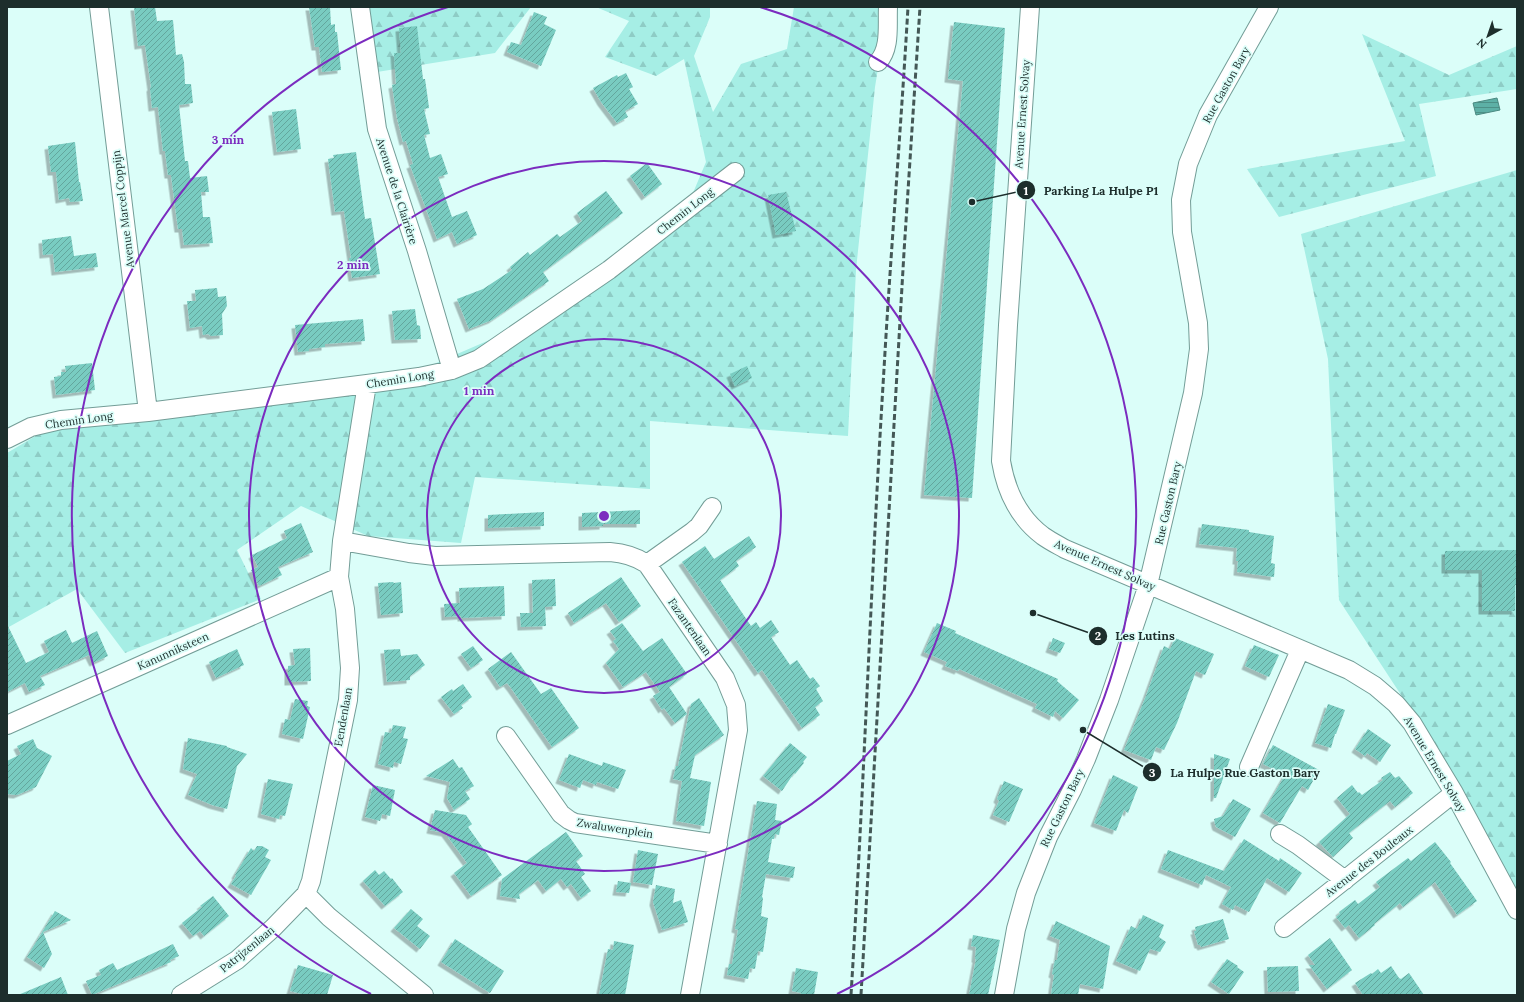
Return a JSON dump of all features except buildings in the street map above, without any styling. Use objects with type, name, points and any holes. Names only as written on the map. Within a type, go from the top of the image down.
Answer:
[{"type":"street","name":"Avenue Marcel Coppijn","points":[[99,7],[148,412]]},
{"type":"street","name":"Avenue de la Clairière","points":[[360,7],[377,129],[417,251],[452,370]]},
{"type":"street","points":[[878,62],[883,56],[886,48],[888,7]]},
{"type":"street","name":"Avenue Ernest Solvay","points":[[1030,7],[1005,370],[1001,461],[1004,475],[1013,500],[1027,521],[1043,537],[1065,549],[1349,670],[1375,686],[1396,704],[1412,723],[1454,793],[1517,910]]},
{"type":"street","name":"Rue Gaston Bary","points":[[1004,995],[1016,929],[1028,887],[1045,843],[1086,759],[1109,700],[1148,585],[1193,393],[1199,349],[1198,323],[1182,232],[1180,200],[1188,164],[1208,115],[1269,7]]},
{"type":"street","name":"Chemin Long","points":[[7,439],[31,427],[61,420],[148,412],[367,384],[419,377],[452,370],[479,359],[608,270],[735,172]]},
{"type":"street","name":"Eendenlaan","points":[[306,894],[311,881],[348,700],[350,668],[345,610],[339,577],[342,541],[367,384]]},
{"type":"street","points":[[647,564],[699,526],[712,507]]},
{"type":"street","name":"Fazantenlaan","points":[[342,541],[435,556],[610,552],[638,558],[647,564],[725,678],[736,705],[738,730],[690,995]]},
{"type":"street","name":"Kanunniksteen","points":[[7,725],[339,577]]},
{"type":"street","points":[[1249,767],[1300,650]]},
{"type":"street","name":"Zwaluwenplein","points":[[506,736],[561,814],[569,820],[576,823],[718,844]]},
{"type":"street","name":"Avenue des Bouleaux","points":[[1284,928],[1454,793]]},
{"type":"street","points":[[1280,834],[1298,844],[1345,880]]},
{"type":"street","points":[[306,894],[329,917],[424,995]]},
{"type":"street","name":"Patrijzenlaan","points":[[181,995],[237,960],[273,928],[306,894]]},
{"type":"green space","points":[[365,7],[531,7],[495,53],[377,72]]},
{"type":"green space","points":[[596,7],[710,7],[710,17],[694,56],[713,112],[741,64],[787,49],[794,7],[888,7],[875,87],[856,270],[848,436],[650,421],[650,489],[475,477],[461,543],[368,536],[301,506],[237,550],[261,599],[125,653],[77,589],[7,628],[7,453],[39,434],[92,424],[376,389],[508,332],[690,200],[706,162],[684,59],[656,76],[605,57],[629,21]]},
{"type":"green space","points":[[1362,34],[1449,75],[1517,46],[1517,89],[1419,104],[1436,176],[1279,217],[1247,169],[1405,141]]},
{"type":"green space","points":[[1517,170],[1517,892],[1465,793],[1339,600],[1328,359],[1301,234]]},
{"type":"shaded area","points":[[1497,98],[1500,110],[1476,115],[1473,103]]},
{"type":"railway","points":[[851,995],[879,447],[908,7]]},
{"type":"railway","points":[[861,995],[904,252],[920,7]]},
{"type":"place","name":"Parking La Hulpe P1","points":[[972,202]]},
{"type":"place","name":"Les Lutins","points":[[1033,613]]},
{"type":"place","name":"La Hulpe Rue Gaston Bary","points":[[1083,730]]}]
